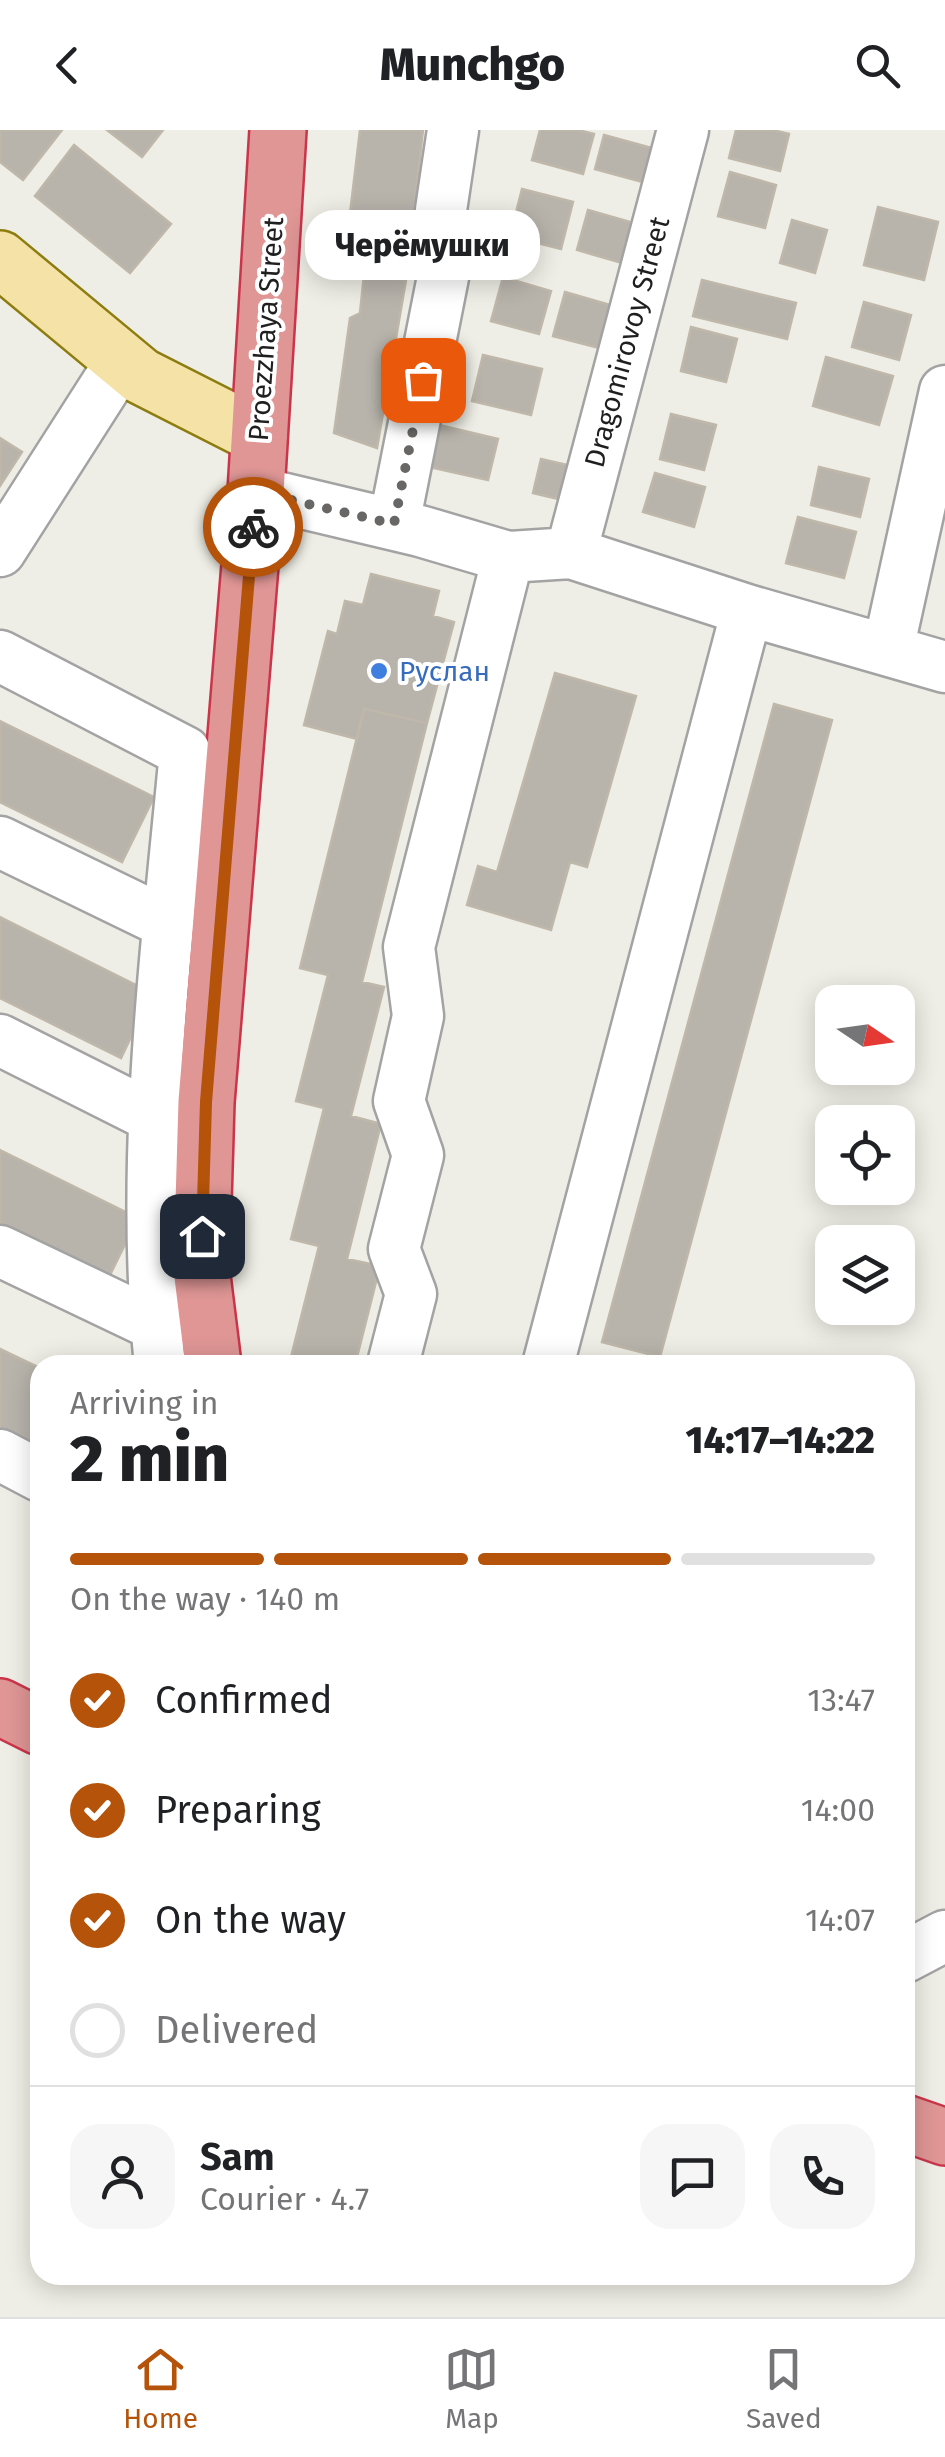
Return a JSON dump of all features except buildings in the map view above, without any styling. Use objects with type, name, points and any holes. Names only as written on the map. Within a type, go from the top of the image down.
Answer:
[{"type":"highway","name":"Proezzhaya Street","points":[[212,1355],[201,1268],[206,1102],[256,492],[278,130]]},
{"type":"highway","points":[[0,1706],[30,1722]]},
{"type":"highway","points":[[915,2126],[945,2137]]},
{"type":"main road","points":[[0,259],[141,376],[259,436]]},
{"type":"street","points":[[394,524],[444,272],[441,210],[453,130]]},
{"type":"street","name":"Dragomirovoy Street","points":[[572,553],[683,130]]},
{"type":"street","points":[[0,551],[122,360]]},
{"type":"street","points":[[888,650],[945,392]]},
{"type":"street","points":[[256,492],[508,556],[572,553],[747,610],[945,667]]},
{"type":"street","points":[[395,1355],[412,1294],[394,1249],[418,1155],[399,1101],[418,1016],[409,947],[508,556]]},
{"type":"street","points":[[551,1355],[747,610]]},
{"type":"street","points":[[0,656],[185,752],[153,1117],[158,1345]]},
{"type":"street","points":[[0,842],[169,924]]},
{"type":"street","points":[[0,1040],[153,1117]]},
{"type":"street","points":[[0,1251],[158,1345]]},
{"type":"street","points":[[0,1454],[30,1470]]},
{"type":"street","points":[[915,1951],[945,1936]]},
{"type":"way so far","points":[[253,527],[256,492],[394,524],[423,380]]},
{"type":"place","name":"Черёмушки","points":[[423,380]]},
{"type":"place","name":"Руслан","points":[[379,671]]},
{"type":"route","points":[[202,1236],[206,1102],[253,527]]}]
